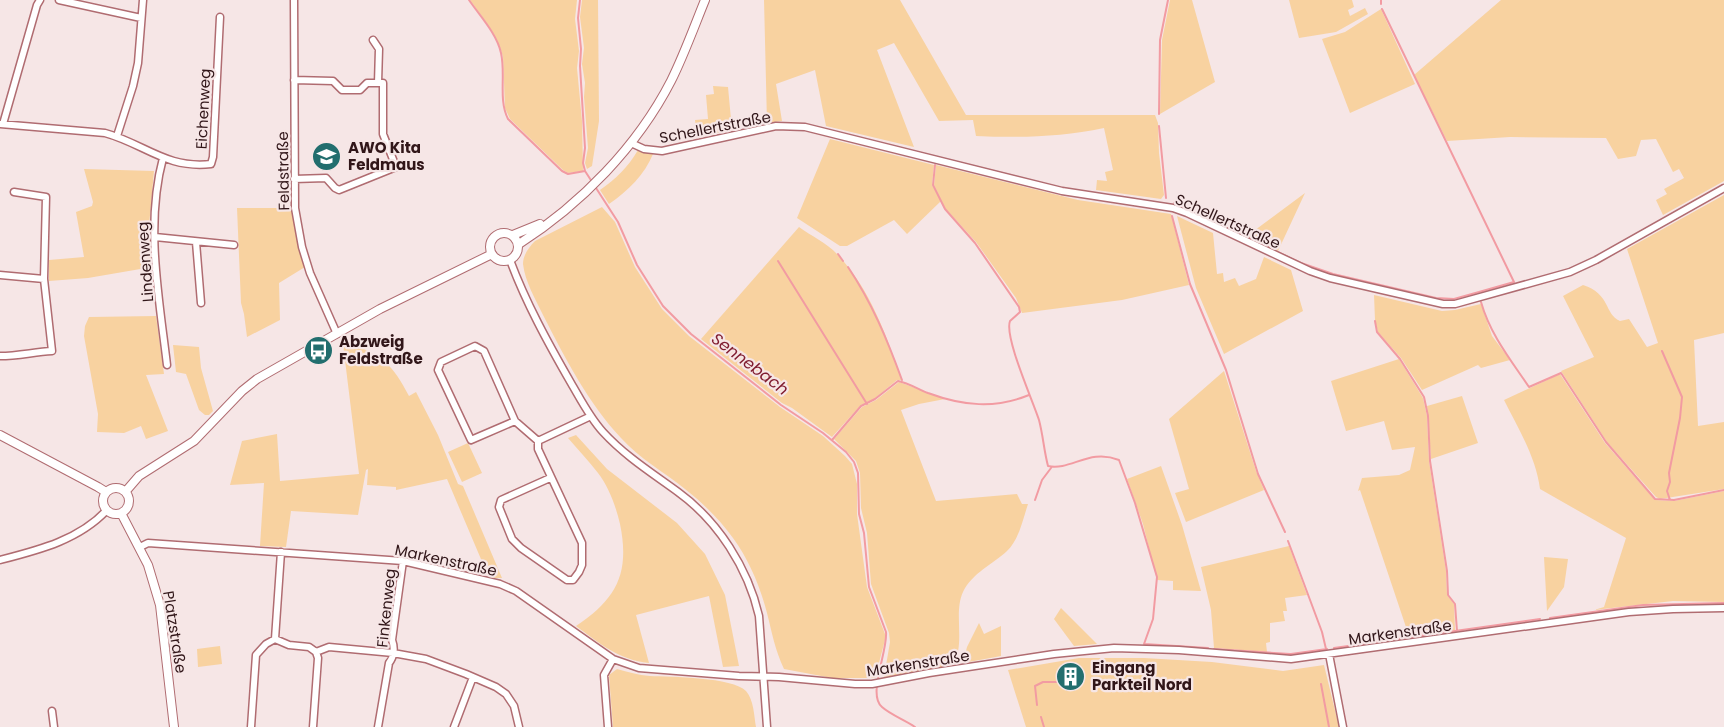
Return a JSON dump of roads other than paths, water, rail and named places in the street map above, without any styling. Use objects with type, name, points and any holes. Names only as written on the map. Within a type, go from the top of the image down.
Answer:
[{"type":"street","points":[[1,124],[40,0]]},
{"type":"street","points":[[59,0],[141,18]]},
{"type":"street","points":[[117,136],[138,63],[143,0]]},
{"type":"street","name":"Feldstraße","points":[[294,0],[295,208],[302,248],[310,273],[337,334]]},
{"type":"street","points":[[519,244],[513,235],[507,233],[495,236],[490,248],[497,259],[510,260],[517,253],[519,244],[589,188],[631,144],[670,81],[705,0]]},
{"type":"street","name":"Eichenweg","points":[[1,124],[91,131],[117,136],[171,162],[212,164],[220,17]]},
{"type":"street","points":[[373,40],[378,49],[378,83]]},
{"type":"street","points":[[294,80],[333,81],[342,90],[360,90],[367,83],[383,83],[383,134],[396,167],[339,190],[334,188],[326,178],[294,179]]},
{"type":"street","name":"Schellertstraße","points":[[631,144],[662,151],[776,126],[805,127],[1062,191],[1169,207],[1187,213],[1310,271],[1330,278],[1443,304],[1455,304],[1570,272],[1596,260],[1724,188]]},
{"type":"street","name":"Lindenweg","points":[[163,158],[154,208],[156,269],[167,365]]},
{"type":"street","points":[[1,354],[52,351],[44,279],[46,197],[14,192]]},
{"type":"street","points":[[513,235],[534,227],[557,214]]},
{"type":"street","points":[[155,237],[234,245]]},
{"type":"street","points":[[196,242],[201,303]]},
{"type":"street","points":[[126,491],[139,476],[194,441],[242,391],[257,379],[380,309],[492,254]]},
{"type":"street","points":[[510,260],[532,312],[591,416],[630,458],[680,493],[698,510],[714,526],[734,555],[756,600],[767,727]]},
{"type":"street","points":[[0,275],[44,279]]},
{"type":"street","points":[[515,421],[471,440],[438,370],[441,362],[475,346],[484,351],[515,421],[538,441],[538,449],[550,478],[582,543],[582,565],[573,580],[567,579],[521,548],[512,539],[499,507],[501,500],[550,478]]},
{"type":"street","points":[[538,441],[591,416]]},
{"type":"street","points":[[0,435],[106,492]]},
{"type":"street","points":[[113,488],[126,491],[129,503],[122,513],[114,514],[107,510],[103,503],[106,492],[113,488]]},
{"type":"street","points":[[0,560],[42,549],[72,537],[99,519],[107,510]]},
{"type":"street","name":"Platzstraße","points":[[122,513],[148,565],[160,605],[174,727]]},
{"type":"street","name":"Markenstraße","points":[[140,547],[148,543],[403,561],[500,584],[516,591],[614,659],[639,668],[840,684],[873,684],[1042,655],[1114,648],[1179,650],[1284,659],[1629,612],[1724,609]]},
{"type":"street","points":[[275,639],[281,552]]},
{"type":"street","name":"Finkenweg","points":[[378,727],[389,663],[393,653],[392,640],[403,561]]},
{"type":"street","points":[[275,639],[289,645],[309,647],[316,652],[318,658],[313,727]]},
{"type":"street","points":[[251,727],[256,655],[266,644],[275,639]]},
{"type":"street","points":[[316,652],[329,647],[393,653],[426,659],[473,676],[506,694],[514,706],[519,727]]},
{"type":"street","points":[[1329,654],[1343,727]]},
{"type":"street","points":[[608,727],[604,675],[614,659]]},
{"type":"street","points":[[454,727],[473,676]]},
{"type":"street","points":[[52,711],[54,727]]},
{"type":"waterway","points":[[469,0],[499,46],[502,61],[503,103],[508,119],[562,171],[568,174],[585,171]]},
{"type":"waterway","name":"Sennebach","points":[[580,0],[578,18],[585,171],[618,222],[637,265],[663,306],[691,334],[781,405],[823,433],[846,452],[854,462],[858,473],[859,514],[864,533],[869,587],[886,632],[877,683],[878,701],[886,710],[915,727]]},
{"type":"waterway","points":[[1159,114],[1160,40],[1168,0]]},
{"type":"waterway","points":[[1382,9],[1514,282],[1479,292]]},
{"type":"waterway","points":[[1159,126],[1166,198]]},
{"type":"waterway","points":[[935,165],[933,185],[945,209],[975,243],[1019,307],[1020,312],[1010,321],[1011,341],[1039,420],[1048,466],[1056,467],[1098,457],[1119,460],[1135,503],[1157,577],[1153,619],[1144,644],[1208,648]]},
{"type":"waterway","points":[[1174,203],[1301,263],[1333,274],[1436,298],[1454,299],[1479,292]]},
{"type":"waterway","points":[[1172,216],[1190,284],[1226,370],[1258,474],[1285,532]]},
{"type":"waterway","points":[[838,254],[843,261]]},
{"type":"waterway","points":[[778,261],[867,404]]},
{"type":"waterway","points":[[848,267],[878,322],[902,380]]},
{"type":"waterway","points":[[1481,302],[1495,336],[1529,387],[1561,373],[1606,442],[1655,499],[1674,500],[1724,490]]},
{"type":"waterway","points":[[1375,321],[1377,332],[1400,359],[1424,397],[1428,416],[1430,461],[1447,571],[1448,595],[1455,604],[1457,631]]},
{"type":"waterway","points":[[1662,351],[1682,397],[1669,473],[1670,482],[1667,491],[1670,500]]},
{"type":"waterway","points":[[832,440],[861,406],[875,399],[898,381],[928,393],[966,403],[991,404],[1029,395]]},
{"type":"waterway","points":[[1035,500],[1042,480],[1051,468]]},
{"type":"waterway","points":[[1288,541],[1322,632],[1326,649]]},
{"type":"waterway","points":[[1550,618],[1643,605],[1724,603]]},
{"type":"waterway","points":[[1334,648],[1540,619]]},
{"type":"waterway","points":[[1214,649],[1290,654]]},
{"type":"waterway","points":[[1291,654],[1327,649]]},
{"type":"waterway","points":[[1037,705],[1035,686],[1043,682],[1058,682]]},
{"type":"waterway","points":[[1321,684],[1329,727]]},
{"type":"waterway","points":[[1041,717],[1044,727]]},
{"type":"place","name":"AWO Kita Feldmaus","points":[[327,156]]},
{"type":"place","name":"Abzweig Feldstraße","points":[[318,350]]},
{"type":"place","name":"Eingang Parkteil Nord","points":[[1071,676]]}]
